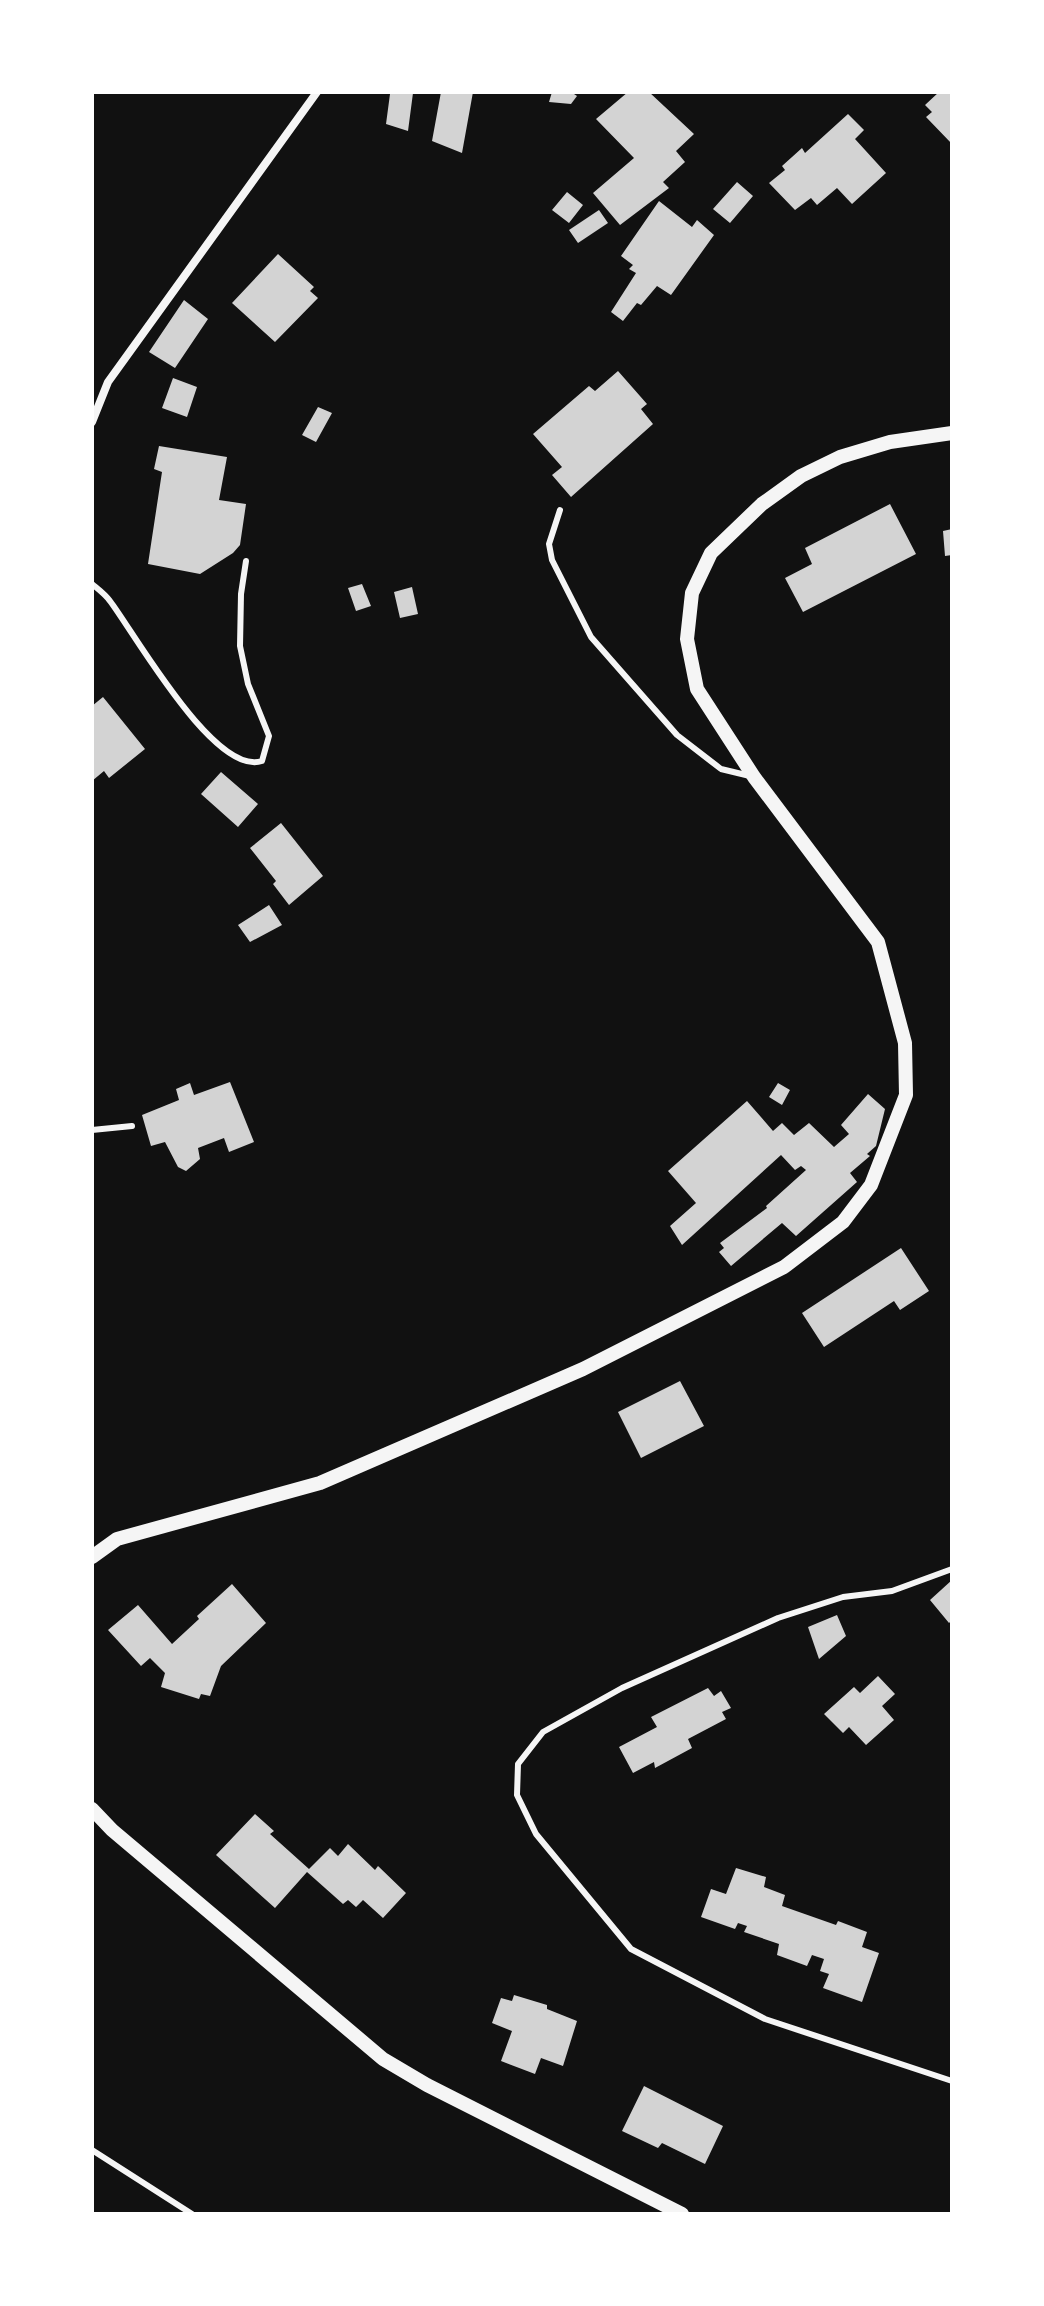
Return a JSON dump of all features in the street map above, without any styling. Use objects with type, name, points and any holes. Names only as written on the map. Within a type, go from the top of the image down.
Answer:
[{"type":"street","points":[[92,422],[108,382],[317,92]]},
{"type":"street","points":[[92,1557],[117,1539],[320,1483],[583,1369],[784,1267],[843,1222],[871,1185],[906,1095],[905,1043],[878,942],[754,777],[697,689],[687,639],[692,593],[711,553],[762,504],[801,476],[840,457],[890,442],[952,433]]},
{"type":"street","points":[[92,1809],[136,1851],[383,2059],[469,2107],[682,2214]]},
{"type":"lane","points":[[560,510],[549,544],[552,560],[591,637],[677,735],[721,769],[754,777]]},
{"type":"lane","points":[[92,584],[108,597],[175,698],[238,759],[254,764],[262,761],[269,736],[248,684],[240,646],[241,594],[246,561]]},
{"type":"lane","points":[[92,1130],[132,1126]]},
{"type":"lane","points":[[952,1569],[892,1591],[843,1597],[778,1618],[622,1688],[543,1732],[518,1764],[517,1795],[536,1834],[631,1949],[765,2019],[952,2081]]},
{"type":"lane","points":[[92,2150],[192,2214]]},
{"type":"building","points":[[441,92],[473,92],[462,153],[432,141]]},
{"type":"building","points":[[552,92],[571,92],[577,96],[571,104],[549,102]]},
{"type":"building","points":[[628,92],[649,92],[694,134],[676,151],[685,162],[663,182],[669,188],[620,225],[593,193],[634,158],[596,119]]},
{"type":"building","points":[[939,92],[952,92],[952,144],[926,117],[932,112],[925,105]]},
{"type":"building","points":[[413,93],[408,131],[386,124],[390,94]]},
{"type":"building","points":[[848,114],[864,130],[855,139],[886,173],[852,204],[837,188],[817,205],[811,198],[795,210],[769,183],[785,170],[782,166],[802,148],[805,153]]},
{"type":"building","points":[[737,182],[753,196],[730,223],[713,209]]},
{"type":"building","points":[[567,192],[583,205],[569,223],[552,210]]},
{"type":"building","points":[[659,201],[692,227],[697,220],[714,235],[671,295],[657,286],[641,305],[637,303],[623,321],[611,312],[636,273],[629,269],[633,265],[621,256]]},
{"type":"building","points":[[599,210],[608,223],[578,243],[569,230]]},
{"type":"building","points":[[278,254],[314,287],[310,291],[318,298],[275,342],[232,303]]},
{"type":"building","points":[[184,300],[208,319],[175,368],[149,352]]},
{"type":"building","points":[[618,371],[647,404],[641,409],[653,424],[571,497],[552,475],[562,467],[533,434],[589,386],[595,391]]},
{"type":"building","points":[[173,378],[197,387],[187,417],[162,408]]},
{"type":"building","points":[[318,407],[332,413],[316,442],[302,435]]},
{"type":"building","points":[[159,446],[227,457],[219,500],[246,504],[240,545],[200,574],[148,564],[162,472],[154,469]]},
{"type":"building","points":[[890,504],[916,554],[803,612],[785,578],[812,564],[805,548]]},
{"type":"building","points":[[952,529],[952,555],[945,556],[943,531]]},
{"type":"building","points":[[362,584],[371,606],[356,611],[348,588]]},
{"type":"building","points":[[412,587],[418,614],[400,618],[394,592]]},
{"type":"building","points":[[103,697],[145,749],[109,778],[104,771],[92,781],[92,706]]},
{"type":"building","points":[[221,772],[258,804],[238,827],[201,794]]},
{"type":"building","points":[[281,823],[323,876],[289,905],[273,884],[276,881],[250,848]]},
{"type":"building","points":[[269,905],[282,925],[250,942],[238,925]]},
{"type":"building","points":[[230,1082],[254,1142],[229,1152],[224,1138],[198,1148],[200,1159],[186,1171],[178,1167],[165,1142],[151,1146],[142,1115],[179,1100],[176,1089],[190,1083],[194,1095]]},
{"type":"building","points":[[778,1083],[790,1090],[782,1105],[769,1097]]},
{"type":"building","points":[[868,1094],[885,1109],[876,1146],[867,1154],[870,1156],[850,1173],[857,1182],[796,1236],[782,1223],[731,1266],[719,1252],[724,1248],[720,1243],[767,1208],[806,1170],[801,1166],[795,1170],[781,1155],[682,1245],[670,1226],[696,1203],[668,1171],[747,1101],[773,1131],[782,1123],[794,1135],[809,1123],[834,1147],[849,1134],[841,1125]]},
{"type":"building","points":[[901,1248],[929,1291],[900,1310],[894,1301],[824,1347],[802,1313]]},
{"type":"building","points":[[680,1381],[704,1426],[641,1458],[618,1412]]},
{"type":"building","points":[[952,1580],[952,1620],[949,1623],[930,1600]]},
{"type":"building","points":[[232,1584],[266,1623],[221,1666],[210,1696],[201,1694],[199,1699],[161,1687],[165,1673],[150,1658],[141,1666],[108,1630],[138,1605],[172,1644]]},
{"type":"building","points":[[837,1615],[846,1636],[819,1659],[808,1627]]},
{"type":"building","points":[[878,1676],[895,1694],[882,1706],[894,1720],[866,1745],[849,1727],[843,1733],[824,1714],[854,1687],[860,1693]]},
{"type":"building","points":[[708,1688],[714,1696],[721,1691],[731,1708],[722,1712],[726,1719],[688,1739],[692,1748],[655,1768],[654,1762],[633,1773],[619,1747],[657,1727],[651,1717]]},
{"type":"building","points":[[255,1814],[274,1831],[270,1834],[309,1869],[330,1848],[338,1856],[348,1844],[375,1870],[378,1866],[406,1893],[383,1918],[363,1900],[356,1907],[348,1900],[343,1904],[307,1872],[275,1908],[216,1855]]},
{"type":"building","points":[[736,1868],[766,1877],[764,1887],[785,1895],[782,1906],[867,1932],[862,1947],[879,1953],[862,2002],[823,1988],[829,1974],[820,1971],[824,1959],[812,1955],[807,1966],[777,1955],[779,1944],[744,1932],[747,1926],[738,1923],[735,1929],[701,1917],[711,1889],[726,1894]]},
{"type":"building","points":[[514,1995],[547,2005],[547,2009],[577,2021],[563,2066],[541,2058],[535,2074],[501,2061],[512,2031],[492,2023],[501,1998],[512,2001]]},
{"type":"building","points":[[644,2086],[723,2126],[705,2164],[662,2143],[658,2148],[622,2131]]}]
